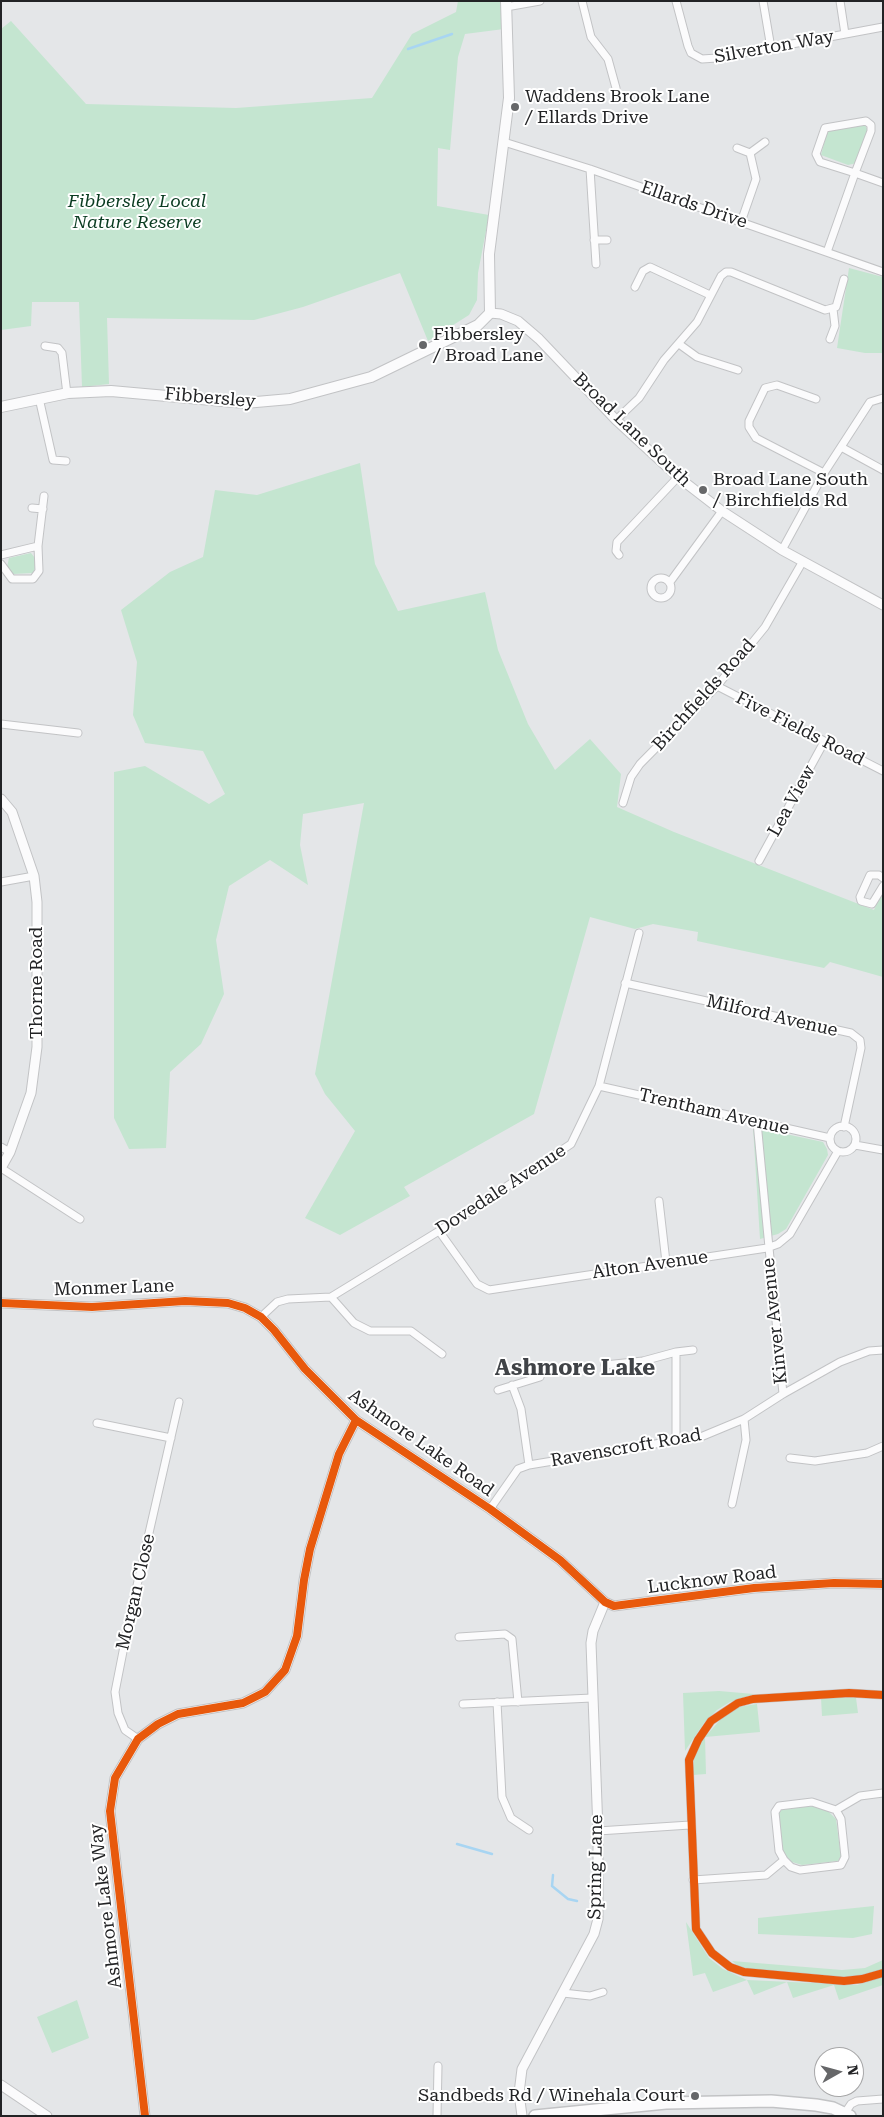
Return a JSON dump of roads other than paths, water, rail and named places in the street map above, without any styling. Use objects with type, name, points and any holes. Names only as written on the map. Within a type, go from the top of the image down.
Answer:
[{"type":"main road","points":[[490,313],[489,254],[510,85],[506,4]]},
{"type":"main road","name":"Fibbersley","points":[[1,407],[39,398],[111,391],[245,403],[290,399],[371,377],[478,325],[490,313]]},
{"type":"main road","points":[[535,2116],[658,2104],[771,2101],[816,2105],[848,2114]]},
{"type":"street","points":[[506,4],[540,1]]},
{"type":"street","points":[[582,1],[591,37],[608,59],[616,88]]},
{"type":"street","name":"Silverton Way","points":[[676,1],[688,46],[691,53],[697,57],[717,58],[883,27]]},
{"type":"street","points":[[763,1],[772,48]]},
{"type":"street","points":[[840,1],[845,34]]},
{"type":"street","points":[[828,252],[855,173],[871,131],[871,125],[866,121],[825,128],[816,154],[820,162],[855,173],[883,183]]},
{"type":"street","name":"Ellards Drive","points":[[504,142],[590,169],[883,272]]},
{"type":"street","points":[[750,153],[764,142]]},
{"type":"street","points":[[737,148],[750,153]]},
{"type":"street","points":[[742,222],[756,178],[750,153]]},
{"type":"street","points":[[590,169],[596,264]]},
{"type":"street","points":[[594,240],[608,240]]},
{"type":"street","points":[[635,287],[643,271],[650,268],[710,295]]},
{"type":"street","points":[[616,420],[639,398],[664,360],[698,322],[721,276],[732,272],[812,307],[826,310],[833,309]]},
{"type":"street","points":[[830,339],[835,326],[833,309],[839,301],[844,279]]},
{"type":"street","name":"Broad Lane South","points":[[490,313],[501,314],[518,321],[539,340],[616,420],[678,477],[722,511],[782,550],[883,605]]},
{"type":"street","points":[[679,344],[697,357],[738,370]]},
{"type":"street","points":[[45,346],[58,348],[62,353],[68,394]]},
{"type":"street","points":[[816,399],[777,385],[766,388],[749,422],[749,427],[756,438],[824,473]]},
{"type":"street","points":[[39,398],[53,460],[66,461]]},
{"type":"street","points":[[782,550],[824,473],[870,402],[883,398]]},
{"type":"street","points":[[841,447],[883,470]]},
{"type":"street","points":[[620,555],[616,550],[617,542],[678,477]]},
{"type":"street","points":[[1,564],[12,579],[33,579],[39,571],[38,546],[44,496]]},
{"type":"street","points":[[32,508],[43,509]]},
{"type":"street","points":[[670,582],[722,511]]},
{"type":"street","points":[[1,555],[38,546]]},
{"type":"street","name":"Birchfields Road","points":[[623,803],[631,778],[640,764],[717,686],[765,628],[803,561]]},
{"type":"street","name":"Five Fields Road","points":[[717,686],[883,771]]},
{"type":"street","points":[[1,724],[78,733]]},
{"type":"street","name":"Lea View","points":[[759,861],[824,742]]},
{"type":"street","name":"Thorne Road","points":[[1,799],[12,812],[34,876],[37,902],[37,1047],[32,1093],[10,1152],[1,1168],[80,1219]]},
{"type":"street","points":[[883,878],[879,875],[870,874],[860,897],[861,901],[872,904],[883,886]]},
{"type":"street","points":[[1,882],[34,876]]},
{"type":"street","name":"Dovedale Avenue","points":[[260,1317],[276,1302],[288,1299],[331,1297],[439,1231],[571,1144],[599,1086],[639,933]]},
{"type":"street","name":"Milford Avenue","points":[[625,983],[851,1033],[860,1040],[861,1048],[844,1127]]},
{"type":"street","name":"Trentham Avenue","points":[[599,1086],[830,1138]]},
{"type":"street","name":"Kinver Avenue","points":[[757,1122],[767,1248],[783,1394]]},
{"type":"street","points":[[844,1127],[852,1130],[855,1135],[854,1145],[850,1150],[838,1151],[831,1144],[830,1138],[834,1131],[844,1127]]},
{"type":"street","points":[[854,1145],[883,1150]]},
{"type":"street","points":[[1,1147],[10,1152]]},
{"type":"street","name":"Alton Avenue","points":[[439,1231],[477,1284],[489,1290],[767,1248],[778,1244],[790,1234],[838,1151]]},
{"type":"street","points":[[659,1201],[666,1262]]},
{"type":"street","points":[[331,1297],[354,1323],[362,1328],[370,1331],[411,1331],[442,1354]]},
{"type":"street","name":"Monmer Lane","points":[[1,1303],[92,1307],[149,1302],[228,1303]]},
{"type":"street","name":"Ashmore Lake Road","points":[[228,1303],[260,1317],[274,1330],[327,1393],[356,1420],[490,1509],[560,1560],[605,1602]]},
{"type":"street","points":[[605,1365],[643,1361],[676,1352],[693,1350]]},
{"type":"street","name":"Ravenscroft Road","points":[[490,1509],[518,1469],[529,1465],[703,1436],[744,1419],[783,1394],[853,1356],[883,1350]]},
{"type":"street","points":[[676,1352],[676,1442]]},
{"type":"street","points":[[498,1390],[540,1377]]},
{"type":"street","points":[[512,1385],[521,1409],[529,1465]]},
{"type":"street","name":"Morgan Close","points":[[138,1739],[125,1730],[118,1713],[115,1692],[130,1616],[179,1402]]},
{"type":"street","points":[[732,1504],[746,1440],[744,1419]]},
{"type":"street","name":"Ashmore Lake Way","points":[[145,2116],[110,1810],[116,1778],[138,1739],[158,1724],[178,1714],[243,1703],[265,1692],[285,1670],[297,1636],[310,1550],[339,1454],[356,1420]]},
{"type":"street","points":[[97,1423],[171,1438]]},
{"type":"street","points":[[790,1458],[814,1461],[867,1454],[883,1446]]},
{"type":"street","name":"Lucknow Road","points":[[605,1602],[614,1606],[625,1606],[754,1588],[834,1583],[883,1584]]},
{"type":"street","name":"Spring Lane","points":[[522,2116],[519,2093],[522,2069],[594,1934],[598,1919],[598,1831],[591,1643],[593,1631],[605,1602]]},
{"type":"street","points":[[459,1637],[505,1634],[512,1639],[518,1702]]},
{"type":"street","points":[[883,1695],[849,1693],[753,1699],[738,1703],[723,1712],[704,1729],[688,1760],[696,1929],[712,1953],[737,1971],[844,1981],[862,1980],[883,1973]]},
{"type":"street","points":[[463,1704],[592,1698]]},
{"type":"street","points":[[497,1702],[502,1797],[511,1818],[529,1830]]},
{"type":"street","points":[[836,1810],[860,1796],[883,1793]]},
{"type":"street","points":[[812,1802],[836,1810],[841,1819],[845,1857],[840,1865],[800,1870],[791,1867],[784,1860],[779,1850],[775,1812],[779,1806],[812,1802]]},
{"type":"street","points":[[598,1831],[690,1825]]},
{"type":"street","points":[[693,1880],[766,1875],[784,1860]]},
{"type":"street","points":[[563,1993],[582,1996],[603,1992]]},
{"type":"street","points":[[437,2116],[438,2066]]},
{"type":"street","points":[[1,2085],[47,2116]]},
{"type":"street","points":[[848,2114],[851,2104],[857,2101],[883,2099]]},
{"type":"waterway","points":[[408,49],[452,34]]},
{"type":"waterway","points":[[457,1844],[492,1854]]},
{"type":"waterway","points":[[553,1875],[552,1886],[568,1899],[577,1901]]},
{"type":"place","name":"Waddens Brook Lane / Ellards Drive","points":[[515,107]]},
{"type":"place","name":"Fibbersley / Broad Lane","points":[[423,345]]},
{"type":"place","name":"Broad Lane South / Birchfields Rd","points":[[703,490]]},
{"type":"place","name":"Sandbeds Rd / Winehala Court","points":[[695,2096]]},
{"type":"district","name":"Ashmore Lake","points":[[575,1369]]},
{"type":"park label","name":"Fibbersley Local Nature Reserve","points":[[137,212]]}]
